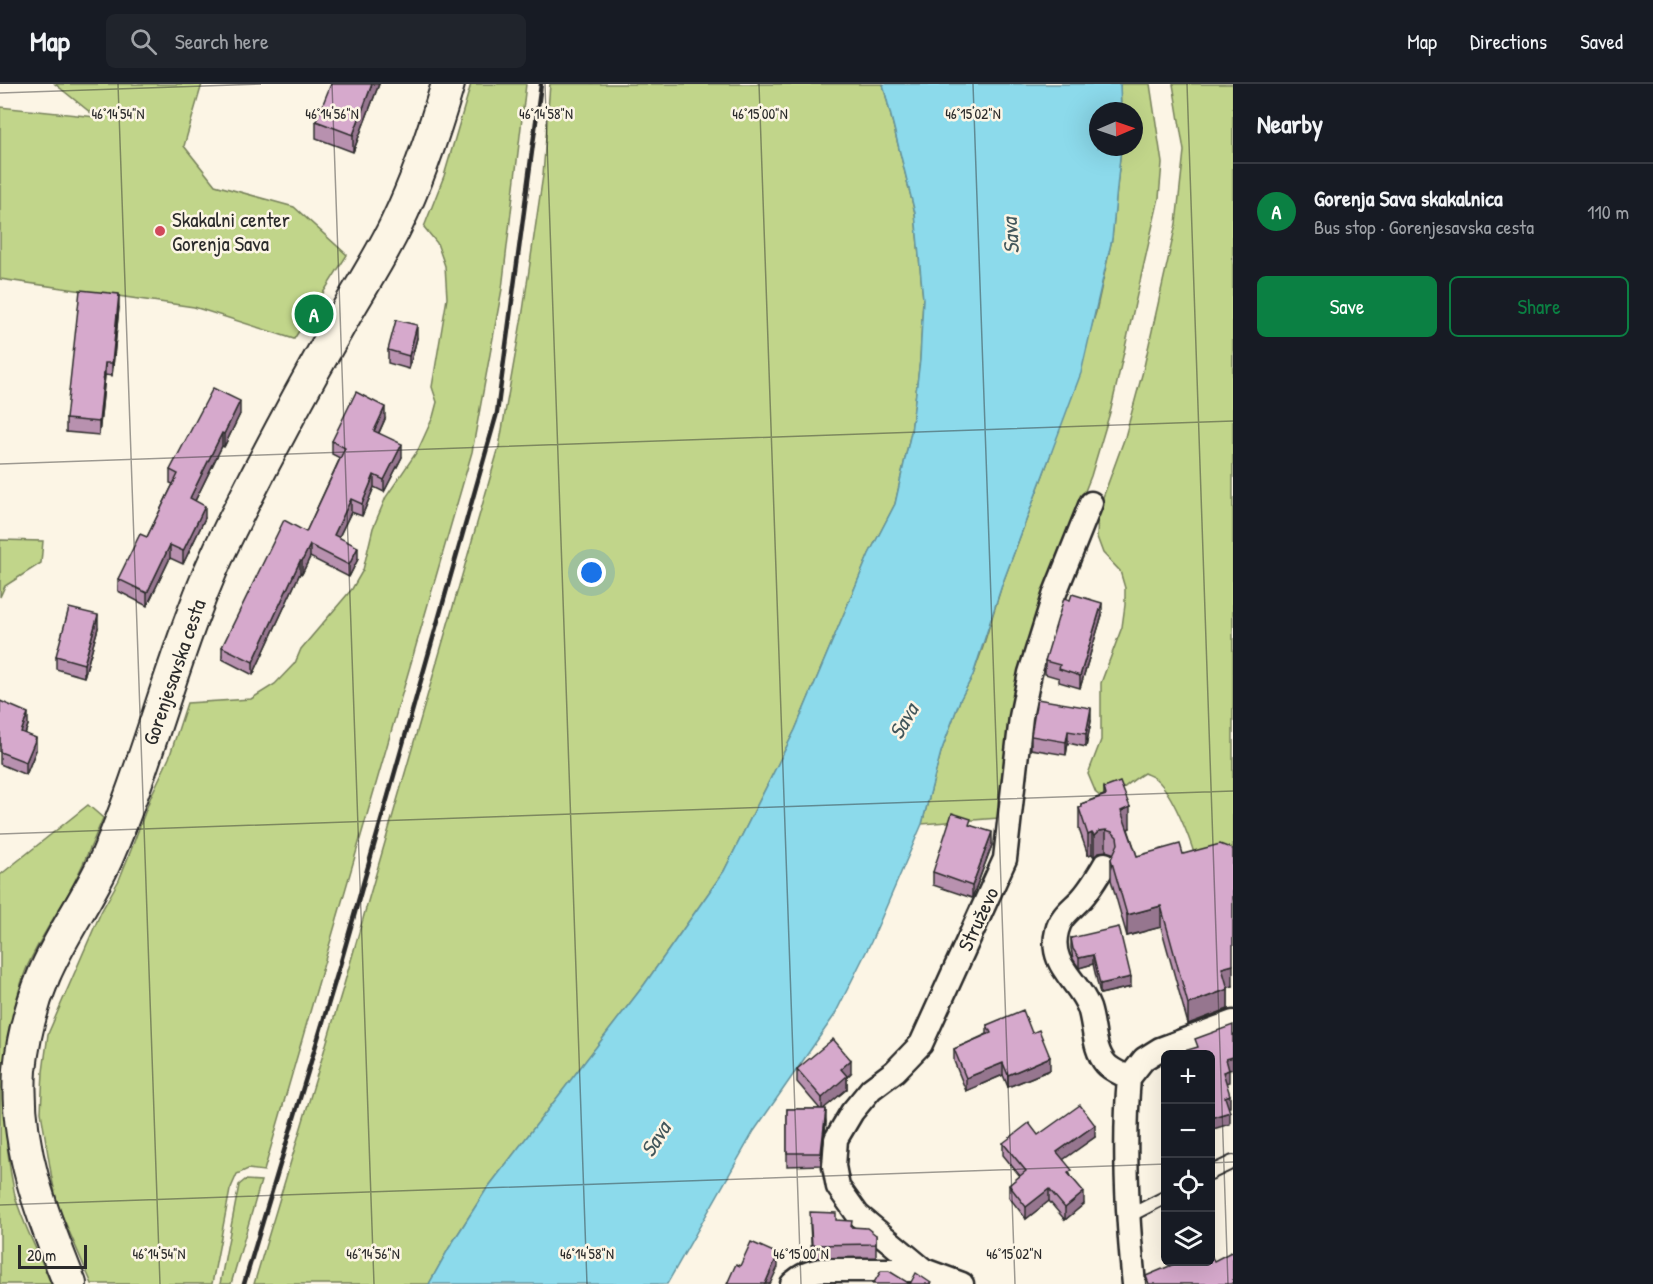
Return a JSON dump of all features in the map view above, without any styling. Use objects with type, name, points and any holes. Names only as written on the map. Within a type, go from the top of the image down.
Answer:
[{"type":"street","name":"Gorenjesavska cesta","points":[[70,1284],[33,1186],[21,1124],[20,1069],[29,1020],[45,973],[105,862],[132,793],[186,631],[228,532],[337,328],[396,225],[429,146],[448,84]]},
{"type":"street","name":"Struževo","points":[[962,1284],[924,1270],[858,1215],[838,1186],[834,1166],[836,1139],[852,1112],[871,1089],[895,1071],[921,1044],[1005,859],[1021,717],[1030,673],[1055,593],[1091,503]]},
{"type":"street","points":[[1105,864],[1083,897],[1065,914],[1057,930],[1055,950],[1066,975],[1084,996],[1090,1010],[1097,1046],[1106,1065],[1129,1078]]},
{"type":"street","points":[[1134,1284],[1127,1217],[1129,1078],[1144,1059],[1160,1048],[1233,1022]]},
{"type":"street","name":"Struževo","points":[[792,1284],[809,1272],[821,1270],[924,1270]]},
{"type":"lane","points":[[1215,1171],[1233,1162]]},
{"type":"lane","points":[[1127,1217],[1161,1200]]},
{"type":"green space","name":"Skakalni center Gorenja Sava","points":[[55,84],[202,84],[184,146],[215,185],[294,207],[347,255],[294,339],[194,307],[0,279],[0,107],[96,117]]},
{"type":"green space","points":[[471,84],[526,84],[502,289],[472,452],[264,1171],[248,1169],[237,1174],[230,1190],[212,1284],[92,1284],[58,1206],[52,1179],[41,1112],[48,1034],[101,912],[119,880],[151,796],[169,758],[187,703],[251,699],[275,684],[295,663],[301,649],[352,589],[363,570],[373,528],[386,497],[418,450],[433,417],[437,402],[432,387],[447,298],[445,266],[437,243],[424,227],[444,176]]},
{"type":"green space","points":[[550,84],[883,84],[915,213],[923,299],[920,360],[911,432],[895,504],[869,554],[795,730],[724,871],[644,985],[486,1190],[429,1284],[254,1284],[343,988],[499,447],[523,311],[543,175]]},
{"type":"green space","points":[[1120,84],[1150,84],[1162,163],[1159,198],[1111,409],[1091,476],[1066,539],[999,818],[922,824],[941,752],[983,647],[1002,585],[1049,459],[1096,312],[1112,239],[1120,156],[1143,156],[1143,102],[1121,102]]},
{"type":"green space","points":[[1173,84],[1233,84],[1233,864],[1195,857],[1185,828],[1169,795],[1154,778],[1144,773],[1107,801],[1096,793],[1088,774],[1101,740],[1101,683],[1122,627],[1125,605],[1125,588],[1120,571],[1103,553],[1097,537],[1098,511],[1125,437],[1143,371],[1176,224],[1184,151]]},
{"type":"green space","points":[[0,540],[43,541],[41,563],[5,586],[0,597]]},
{"type":"green space","points":[[88,805],[103,818],[72,887],[25,972],[11,1026],[7,1055],[5,1112],[15,1196],[22,1218],[51,1284],[0,1284],[0,875]]},
{"type":"green space","points":[[245,1180],[261,1181],[231,1284],[220,1284],[239,1185]]},
{"type":"water","name":"Sava","points":[[883,84],[1120,84],[1121,102],[1089,102],[1089,156],[1120,156],[1112,239],[1081,373],[1002,585],[973,675],[960,700],[941,752],[922,824],[871,942],[834,1016],[754,1131],[667,1284],[429,1284],[486,1190],[644,985],[724,871],[795,730],[869,554],[895,504],[911,432],[920,360],[923,299],[915,213]]},
{"type":"building","points":[[331,84],[372,84],[353,135],[316,121]]},
{"type":"building","points":[[80,290],[119,294],[112,363],[105,363],[99,422],[66,419]]},
{"type":"building","points":[[396,320],[417,325],[409,356],[388,350]]},
{"type":"building","points":[[213,388],[240,401],[190,498],[205,506],[183,551],[170,545],[147,593],[118,579],[140,534],[147,537],[178,474],[170,470]]},
{"type":"building","points":[[356,392],[385,407],[374,431],[402,444],[384,480],[374,475],[362,504],[351,499],[334,535],[358,547],[349,565],[310,545],[300,561],[253,662],[222,647],[284,520],[306,532],[345,448],[332,441]]},
{"type":"building","points":[[1072,594],[1102,603],[1080,676],[1059,669],[1060,665],[1045,661],[1064,598],[1070,600]]},
{"type":"building","points":[[69,608],[98,615],[84,664],[56,656]]},
{"type":"building","points":[[1037,699],[1091,708],[1086,734],[1068,731],[1066,742],[1031,736]]},
{"type":"building","points":[[0,701],[28,713],[21,732],[36,738],[26,762],[0,752]]},
{"type":"building","points":[[1120,782],[1130,807],[1121,811],[1137,856],[1180,844],[1183,854],[1220,844],[1233,849],[1233,965],[1222,968],[1228,989],[1188,1004],[1161,906],[1127,915],[1111,859],[1118,844],[1117,837],[1106,830],[1099,831],[1094,836],[1092,833],[1088,835],[1079,808],[1082,807],[1081,804],[1106,795],[1104,788]]},
{"type":"building","points":[[952,813],[971,819],[969,825],[992,832],[972,886],[933,872]]},
{"type":"building","points":[[1119,927],[1131,977],[1100,984],[1093,955],[1079,958],[1073,949],[1071,938]]},
{"type":"building","points":[[1023,1010],[1032,1033],[1039,1030],[1050,1057],[1008,1075],[1003,1063],[966,1078],[954,1049],[991,1033],[987,1025]]},
{"type":"building","points":[[1233,1025],[1233,1057],[1226,1059],[1229,1070],[1223,1072],[1230,1095],[1225,1097],[1230,1112],[1215,1116],[1215,1050],[1188,1050],[1198,1047],[1195,1039]]},
{"type":"building","points":[[833,1039],[851,1060],[841,1069],[847,1076],[822,1098],[797,1069]]},
{"type":"building","points":[[1080,1105],[1095,1125],[1057,1152],[1072,1170],[1068,1173],[1084,1192],[1065,1208],[1049,1189],[1026,1207],[1009,1185],[1026,1171],[1003,1143],[1029,1123],[1038,1135]]},
{"type":"building","points":[[787,1109],[826,1109],[821,1153],[787,1153]]},
{"type":"building","points":[[810,1212],[836,1213],[836,1220],[852,1221],[851,1227],[867,1228],[876,1235],[876,1244],[812,1245]]},
{"type":"building","points":[[751,1242],[778,1254],[765,1284],[727,1284],[736,1264],[740,1266]]},
{"type":"building","points":[[1233,1251],[1233,1284],[1149,1284],[1146,1276],[1170,1266],[1215,1266],[1215,1260]]},
{"type":"building","points":[[881,1271],[889,1271],[910,1284],[873,1284]]},
{"type":"building","points":[[916,1273],[931,1283],[930,1284],[910,1284]]},
{"type":"railway","points":[[244,1284],[340,965],[497,413],[541,84]]},
{"type":"place","name":"Skakalni center Gorenja Sava","points":[[160,231]]},
{"type":"place","name":"Gorenja Sava skakalnica","points":[[314,314]]}]
